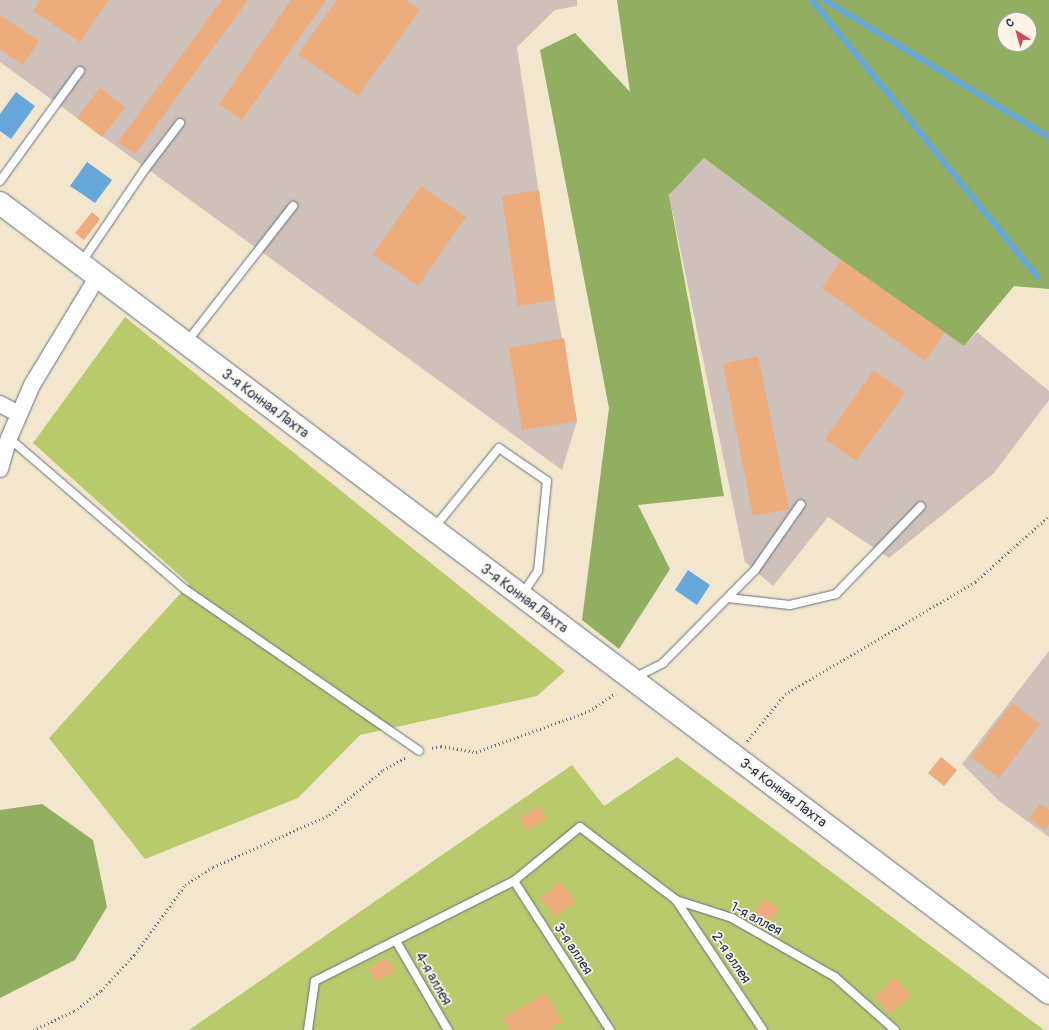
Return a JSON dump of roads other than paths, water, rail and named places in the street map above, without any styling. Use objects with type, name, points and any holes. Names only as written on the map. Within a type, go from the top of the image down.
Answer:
[{"type":"main road","name":"3-я Конная Лахта","points":[[0,203],[432,530],[1049,993]]},
{"type":"street","points":[[0,469],[9,438],[36,378],[98,276]]},
{"type":"street","points":[[0,404],[19,414]]},
{"type":"lane","points":[[0,181],[80,71]]},
{"type":"lane","points":[[80,263],[145,169],[180,123]]},
{"type":"lane","points":[[185,343],[294,206]]},
{"type":"lane","points":[[9,438],[186,590],[419,751]]},
{"type":"lane","points":[[432,530],[499,448],[547,481],[538,571],[521,596]]},
{"type":"lane","points":[[632,680],[663,663],[755,570],[801,504]]},
{"type":"lane","points":[[728,598],[790,605],[836,594],[921,506]]},
{"type":"lane","name":"1-я аллея","points":[[514,882],[580,827],[676,900],[732,918],[834,977],[895,1030]]},
{"type":"lane","points":[[308,1030],[315,981],[514,882]]},
{"type":"lane","name":"3-я аллея","points":[[514,882],[610,1030]]},
{"type":"lane","name":"2-я аллея","points":[[676,900],[763,1030]]},
{"type":"lane","name":"4-я аллея","points":[[396,941],[448,1030]]},
{"type":"water","points":[[16,92],[35,106],[11,139],[0,131],[0,114]]},
{"type":"water","points":[[87,162],[112,180],[95,203],[70,186]]},
{"type":"water","points":[[688,570],[710,585],[697,605],[675,590]]},
{"type":"waterway","points":[[812,0],[1038,277]]},
{"type":"waterway","points":[[825,0],[1049,137]]}]
